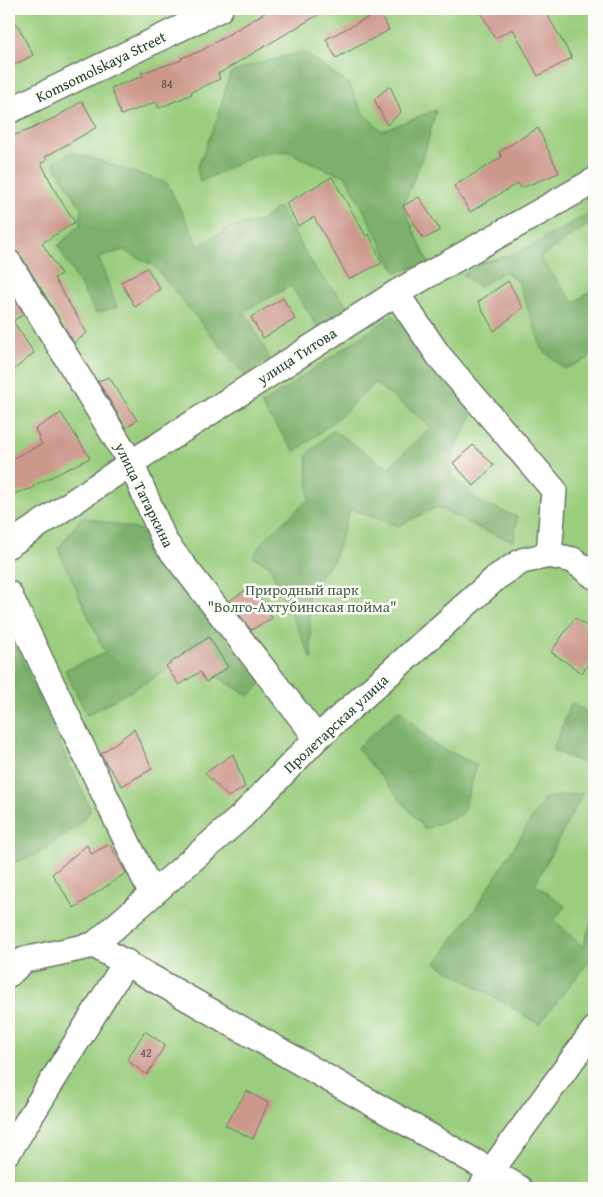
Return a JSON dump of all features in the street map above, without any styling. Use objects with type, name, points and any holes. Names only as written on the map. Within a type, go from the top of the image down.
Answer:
[{"type":"street","name":"Komsomolskaya Street","points":[[9,111],[220,9]]},
{"type":"street","name":"улица Титова","points":[[9,545],[131,463],[396,293],[594,181]]},
{"type":"street","name":"улица Татаркина","points":[[9,263],[131,463],[165,542],[317,738]]},
{"type":"street","points":[[396,293],[439,356],[554,490],[549,555]]},
{"type":"street","name":"Пролетарская улица","points":[[94,945],[240,816],[317,738],[497,577],[522,560],[549,555],[573,560],[594,576]]},
{"type":"street","points":[[9,594],[152,894]]},
{"type":"street","points":[[9,974],[24,960],[94,945],[126,962],[486,1180],[519,1188]]},
{"type":"street","points":[[9,1151],[126,962]]},
{"type":"street","points":[[486,1180],[594,1030]]},
{"type":"green space","name":"Природный парк \"Волго-Ахтубинская пойма\"","points":[[9,9],[594,9],[594,1188],[9,1188]]},
{"type":"green space","points":[[303,52],[349,84],[363,113],[382,131],[436,110],[426,148],[403,206],[429,264],[396,272],[346,176],[286,151],[255,155],[200,182],[197,168],[217,120],[230,73],[262,62]]},
{"type":"green space","points":[[72,152],[167,183],[199,246],[231,227],[259,222],[279,207],[316,270],[349,307],[319,328],[291,286],[244,311],[270,358],[245,376],[154,266],[123,250],[98,257],[117,307],[96,313],[58,246],[80,225],[82,209],[53,163]]},
{"type":"green space","points":[[594,211],[594,221],[540,257],[574,303],[594,288],[594,348],[588,359],[564,369],[542,349],[519,283],[505,271],[479,287],[463,275],[483,262],[518,253]]},
{"type":"green space","points":[[393,315],[442,370],[472,416],[455,449],[450,474],[480,502],[517,517],[514,541],[485,531],[437,507],[398,526],[350,509],[334,559],[308,591],[312,660],[269,565],[253,557],[265,539],[309,499],[307,455],[333,430],[388,468],[432,427],[375,383],[339,417],[295,452],[261,405]]},
{"type":"green space","points":[[82,517],[140,530],[195,602],[262,683],[249,696],[188,659],[87,715],[65,670],[105,653],[58,549]]},
{"type":"green space","points":[[9,626],[29,676],[91,811],[77,826],[41,852],[9,865]]},
{"type":"green space","points":[[571,703],[594,716],[594,768],[553,750]]},
{"type":"green space","points":[[399,710],[435,745],[477,765],[462,814],[425,829],[357,748]]},
{"type":"green space","points":[[583,793],[535,884],[565,906],[554,920],[583,947],[592,920],[594,920],[594,955],[539,1024],[436,963],[477,906],[545,798]]},
{"type":"building","points":[[9,9],[33,55],[9,68]]},
{"type":"building","points":[[271,9],[328,9],[218,74],[220,79],[191,92],[192,94],[159,108],[156,102],[121,115],[111,88],[143,76],[141,73],[182,60],[181,58],[201,51]]},
{"type":"building","points":[[479,9],[544,9],[572,58],[538,76],[513,29],[495,38]]},
{"type":"building","points":[[379,12],[389,30],[336,58],[326,39]]},
{"type":"building","points":[[390,86],[401,112],[387,125],[374,99]]},
{"type":"building","points":[[82,101],[97,127],[45,157],[47,160],[41,163],[58,196],[75,222],[42,243],[61,274],[54,278],[87,333],[74,343],[21,256],[15,250],[9,249],[9,137],[58,116]]},
{"type":"building","points":[[538,128],[559,173],[521,188],[518,183],[470,212],[454,186],[502,157],[499,152]]},
{"type":"building","points":[[332,177],[366,236],[369,234],[382,263],[349,279],[314,217],[298,226],[286,203]]},
{"type":"building","points":[[419,197],[440,230],[424,239],[403,206]]},
{"type":"building","points":[[147,268],[160,289],[135,307],[121,282]]},
{"type":"building","points":[[508,281],[523,308],[494,331],[478,302]]},
{"type":"building","points":[[9,290],[24,314],[13,321],[34,353],[9,374]]},
{"type":"building","points":[[283,298],[295,319],[263,338],[251,317]]},
{"type":"building","points":[[109,377],[137,420],[126,428],[98,381]]},
{"type":"building","points":[[61,413],[90,458],[33,486],[34,488],[9,495],[9,460],[42,444],[35,429]]},
{"type":"building","points":[[473,445],[494,465],[474,486],[453,463]]},
{"type":"building","points":[[252,586],[272,618],[251,630],[229,601]]},
{"type":"building","points":[[575,618],[594,631],[594,655],[582,673],[551,652]]},
{"type":"building","points":[[209,637],[228,667],[206,682],[200,672],[179,685],[166,666]]},
{"type":"building","points":[[134,729],[152,769],[122,786],[101,754]]},
{"type":"building","points":[[233,754],[245,787],[228,797],[205,773]]},
{"type":"building","points":[[110,844],[126,873],[74,908],[52,874],[87,845],[91,854]]},
{"type":"building","points":[[145,1031],[165,1045],[147,1075],[127,1060]]},
{"type":"building","points":[[247,1091],[268,1103],[253,1139],[225,1125]]}]
